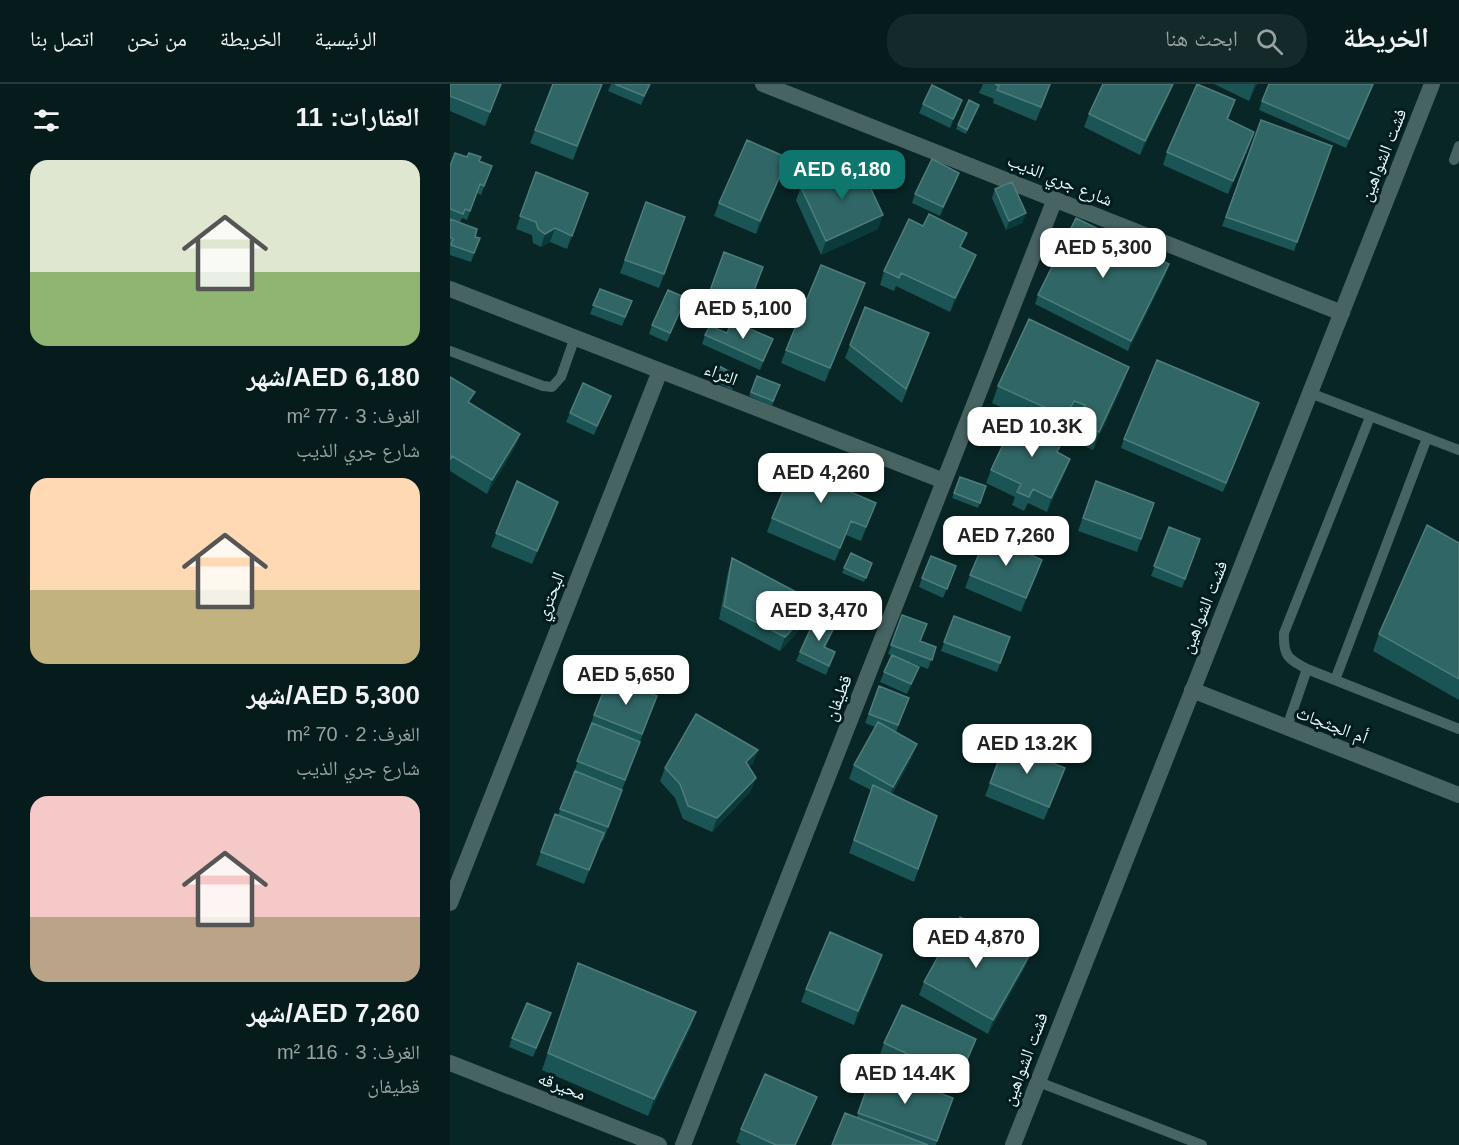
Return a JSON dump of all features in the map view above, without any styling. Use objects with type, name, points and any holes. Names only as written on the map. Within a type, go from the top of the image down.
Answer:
[{"type":"street","name":"شارع جري الذيب","points":[[763,84],[1342,313]]},
{"type":"street","name":"فشت الشواهين","points":[[1013,1145],[1036,1081],[1432,84]]},
{"type":"street","name":"قطيفان","points":[[683,1145],[1055,199]]},
{"type":"street","name":"الثراء","points":[[450,289],[944,481]]},
{"type":"street","name":"البحتري","points":[[450,903],[660,371]]},
{"type":"street","name":"أم الجثجاث","points":[[1192,690],[1459,795]]},
{"type":"street","name":"محيرقه","points":[[450,1063],[659,1145]]},
{"type":"lane","points":[[1454,160],[1459,146]]},
{"type":"lane","points":[[450,351],[543,386],[552,387],[561,377],[575,337]]},
{"type":"lane","points":[[1310,393],[1459,450]]},
{"type":"lane","points":[[1370,417],[1284,633],[1283,647],[1290,660],[1307,669],[1459,729]]},
{"type":"lane","points":[[1335,680],[1427,438]]},
{"type":"lane","points":[[1287,728],[1307,669]]},
{"type":"lane","points":[[1036,1081],[1202,1145]]},
{"type":"building","points":[[450,84],[501,84],[490,112],[450,96]]},
{"type":"building","points":[[553,84],[602,84],[577,146],[535,130]]},
{"type":"building","points":[[615,84],[650,84],[644,96]]},
{"type":"building","points":[[995,84],[1050,84],[1041,107],[997,90],[999,86]]},
{"type":"building","points":[[1103,84],[1173,84],[1145,141],[1089,114]]},
{"type":"building","points":[[1197,84],[1235,100],[1227,119],[1254,132],[1233,181],[1167,152]]},
{"type":"building","points":[[1269,84],[1373,84],[1349,139],[1262,101]]},
{"type":"building","points":[[932,85],[962,100],[953,119],[923,104]]},
{"type":"building","points":[[969,100],[979,105],[967,130],[958,125]]},
{"type":"building","points":[[1261,120],[1332,146],[1297,242],[1226,217]]},
{"type":"building","points":[[747,140],[788,158],[760,221],[719,203]]},
{"type":"building","points":[[455,153],[467,157],[469,153],[481,157],[479,161],[492,166],[484,186],[480,184],[470,211],[465,209],[463,214],[450,209],[450,166]]},
{"type":"building","points":[[932,159],[959,173],[943,207],[915,194]]},
{"type":"building","points":[[858,161],[883,215],[826,241],[801,187]]},
{"type":"building","points":[[536,172],[588,193],[572,236],[555,228],[545,234],[538,229],[536,222],[520,216]]},
{"type":"building","points":[[1012,182],[1026,213],[1009,221],[995,189]]},
{"type":"building","points":[[646,202],[685,217],[664,274],[625,260]]},
{"type":"building","points":[[929,214],[967,233],[960,247],[976,255],[955,298],[901,273],[899,278],[884,271],[909,219],[923,226]]},
{"type":"building","points":[[1076,218],[1169,264],[1131,341],[1038,295]]},
{"type":"building","points":[[450,219],[477,229],[475,237],[480,238],[474,253],[451,245],[453,239],[450,237]]},
{"type":"building","points":[[724,252],[763,267],[745,314],[707,299]]},
{"type":"building","points":[[821,265],[865,283],[830,368],[786,350]]},
{"type":"building","points":[[600,289],[632,301],[625,317],[593,305]]},
{"type":"building","points":[[668,290],[686,298],[670,333],[652,325]]},
{"type":"building","points":[[865,307],[929,333],[906,389],[850,345]]},
{"type":"building","points":[[1029,319],[1129,367],[1099,432],[1077,422],[1085,405],[1074,401],[1066,417],[998,386]]},
{"type":"building","points":[[732,321],[773,339],[763,361],[705,335],[710,326],[727,333]]},
{"type":"building","points":[[1157,360],[1259,403],[1226,483],[1124,439]]},
{"type":"building","points":[[719,366],[738,376],[733,385],[717,377]]},
{"type":"building","points":[[757,376],[780,385],[773,401],[751,392]]},
{"type":"building","points":[[450,377],[475,392],[468,402],[520,434],[492,480],[452,456],[450,460]]},
{"type":"building","points":[[583,383],[611,396],[597,426],[570,413]]},
{"type":"building","points":[[1017,415],[1064,438],[1057,452],[1070,459],[1051,498],[1033,489],[1029,497],[1017,492],[1021,484],[991,470]]},
{"type":"building","points":[[798,456],[843,476],[839,487],[876,503],[866,527],[851,521],[840,548],[772,518]]},
{"type":"building","points":[[960,477],[986,486],[980,503],[954,493]]},
{"type":"building","points":[[517,481],[558,502],[537,551],[496,533]]},
{"type":"building","points":[[1096,481],[1154,503],[1141,539],[1083,518]]},
{"type":"building","points":[[1427,525],[1459,543],[1459,679],[1379,634]]},
{"type":"building","points":[[1169,527],[1200,539],[1185,579],[1154,566]]},
{"type":"building","points":[[987,535],[1042,560],[1026,598],[970,575]]},
{"type":"building","points":[[851,553],[872,563],[866,578],[844,568]]},
{"type":"building","points":[[931,556],[956,566],[947,589],[922,578]]},
{"type":"building","points":[[732,558],[817,603],[785,637],[724,606]]},
{"type":"building","points":[[902,615],[927,624],[920,641],[936,647],[932,660],[891,645]]},
{"type":"building","points":[[954,616],[1010,637],[1000,663],[944,642]]},
{"type":"building","points":[[816,617],[835,626],[824,647],[835,652],[829,666],[800,652]]},
{"type":"building","points":[[892,655],[919,667],[911,684],[884,672]]},
{"type":"building","points":[[609,677],[657,696],[642,734],[594,715]]},
{"type":"building","points":[[879,686],[909,698],[898,725],[869,714]]},
{"type":"building","points":[[696,714],[758,750],[746,762],[756,778],[717,818],[688,806],[680,784],[665,768]]},
{"type":"building","points":[[878,722],[917,744],[893,787],[854,765]]},
{"type":"building","points":[[592,723],[640,742],[625,780],[577,761]]},
{"type":"building","points":[[1005,744],[1065,768],[1049,807],[990,783]]},
{"type":"building","points":[[575,771],[622,790],[608,827],[560,809]]},
{"type":"building","points":[[873,785],[937,816],[918,869],[854,840]]},
{"type":"building","points":[[555,814],[604,833],[589,870],[541,852]]},
{"type":"building","points":[[960,917],[1029,956],[993,1020],[924,982]]},
{"type":"building","points":[[830,932],[882,955],[858,1011],[806,989]]},
{"type":"building","points":[[578,963],[696,1012],[654,1099],[548,1053]]},
{"type":"building","points":[[527,1003],[551,1013],[536,1048],[512,1038]]},
{"type":"building","points":[[902,1005],[976,1039],[959,1078],[884,1043]]},
{"type":"building","points":[[874,1069],[953,1098],[937,1141],[858,1113]]},
{"type":"building","points":[[765,1074],[817,1097],[795,1145],[776,1145],[741,1129]]},
{"type":"building","points":[[845,1113],[928,1145],[832,1145]]}]
